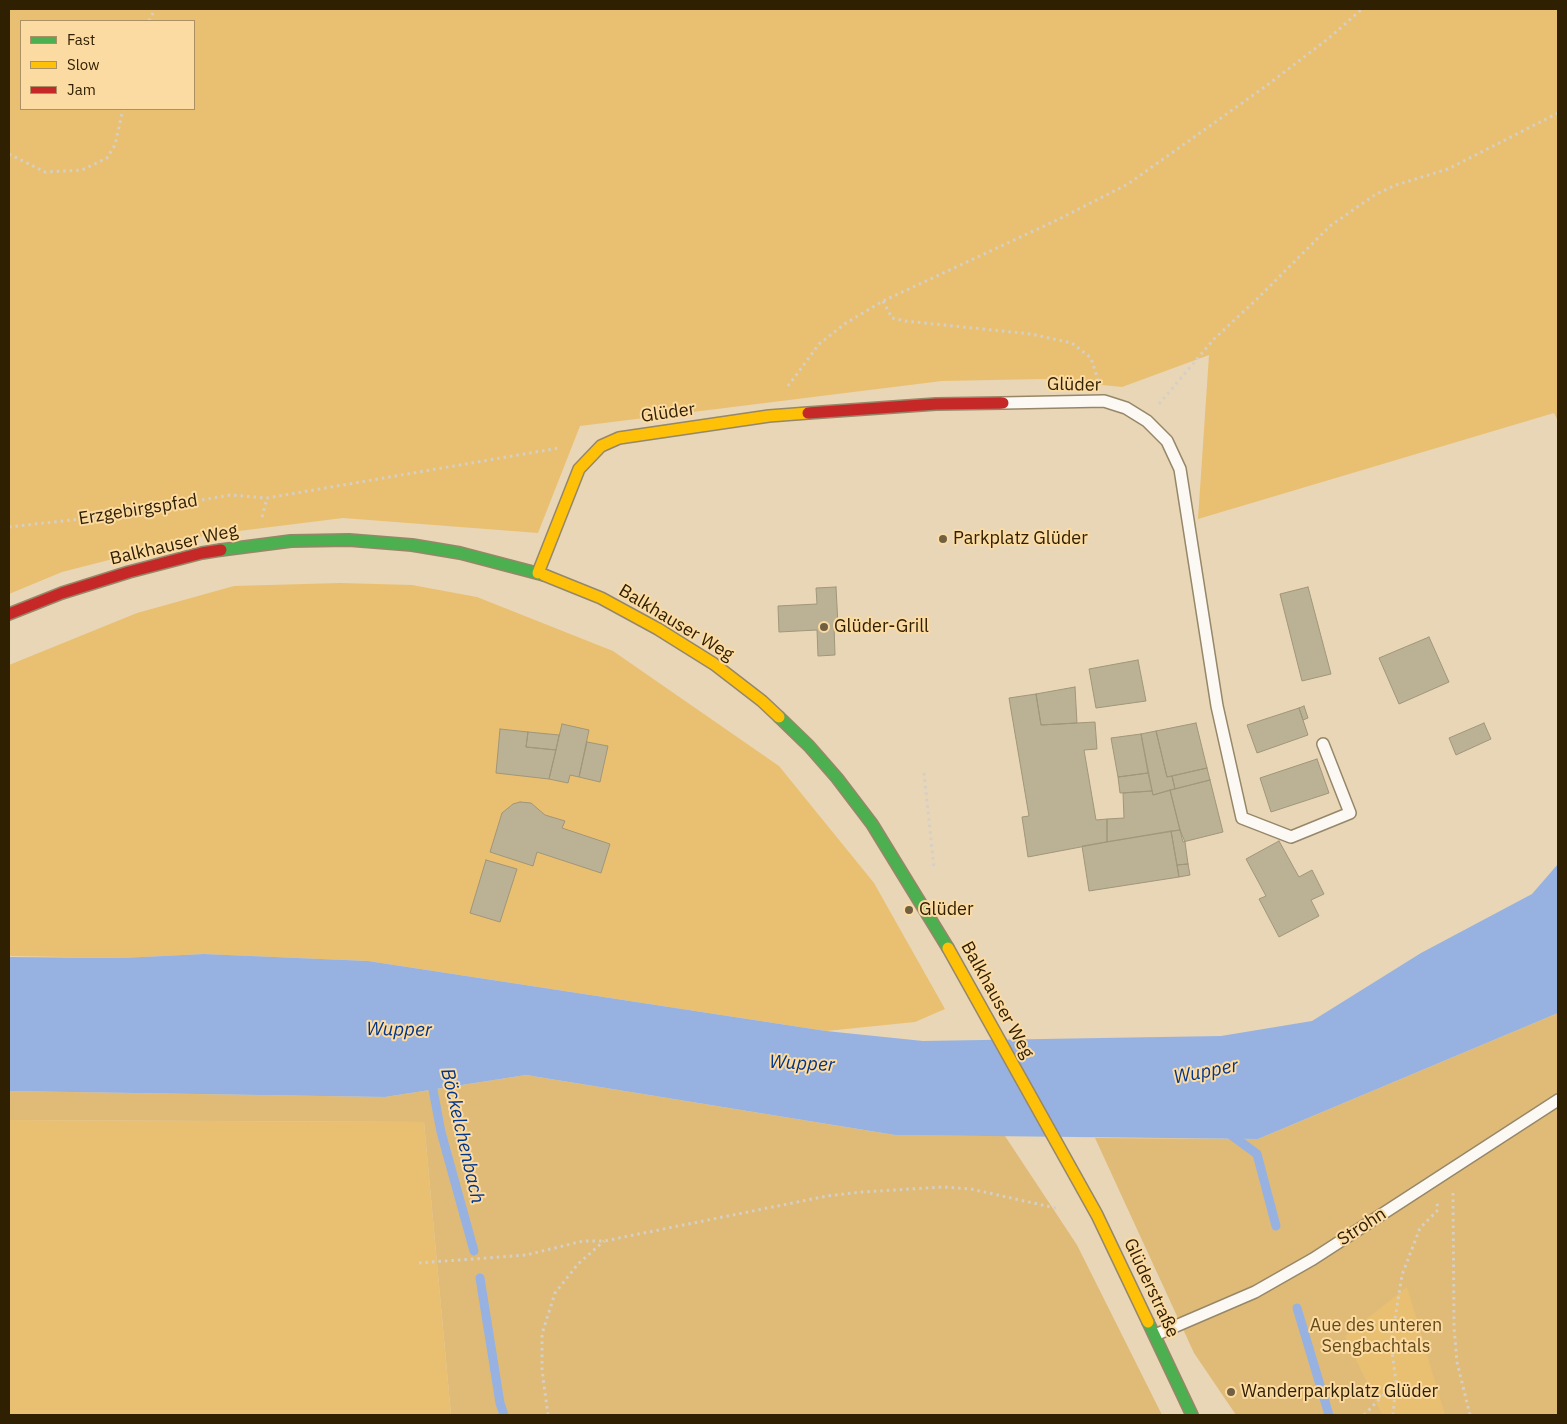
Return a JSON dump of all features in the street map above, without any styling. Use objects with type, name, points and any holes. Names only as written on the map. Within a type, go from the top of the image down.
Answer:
[{"type":"main road","name":"Glüder","points":[[538,573],[579,470],[601,446],[619,438],[769,416],[927,405],[1002,403]]},
{"type":"main road","name":"Balkhauser Weg","points":[[9,614],[62,593],[129,572],[202,553],[291,541],[349,540],[412,545],[460,553],[538,573],[600,598],[658,628],[714,664],[762,701],[809,746],[838,778],[872,824],[911,885],[1077,1176]]},
{"type":"main road","name":"Glüderstraße","points":[[1077,1176],[1192,1415]]},
{"type":"lane","name":"Glüder","points":[[1002,403],[1104,401],[1126,408],[1147,421],[1167,441],[1180,469],[1217,706],[1242,818],[1291,837],[1350,813],[1323,744]]},
{"type":"lane","name":"Strohn","points":[[1155,1335],[1255,1292],[1312,1259],[1558,1100]]},
{"type":"path","points":[[769,416],[798,369],[818,344],[839,327],[882,300],[1057,220],[1128,184],[1266,86],[1329,38],[1362,9]]},
{"type":"path","points":[[9,154],[45,172],[82,170],[107,158],[115,145],[124,110]]},
{"type":"path","points":[[1147,421],[1181,377],[1214,339],[1258,299],[1330,226],[1376,194],[1396,185],[1448,169],[1558,113]]},
{"type":"path","points":[[882,300],[892,318],[905,321],[1031,334],[1072,343],[1091,358],[1104,401]]},
{"type":"path","name":"Erzgebirgspfad","points":[[9,527],[116,515],[230,494],[267,498],[563,447]]},
{"type":"path","points":[[911,885],[932,874],[935,865],[924,772]]},
{"type":"path","points":[[1451,1170],[1454,1241],[1454,1327],[1457,1362],[1470,1415]]},
{"type":"path","points":[[1393,1415],[1396,1382],[1392,1344],[1402,1275],[1420,1228],[1438,1210],[1433,1181]]},
{"type":"path","points":[[419,1263],[518,1256],[583,1241],[604,1241],[827,1196],[871,1192],[943,1188],[971,1189],[1062,1210]]},
{"type":"path","points":[[548,1415],[542,1370],[542,1334],[555,1293],[578,1264],[604,1241]]},
{"type":"path","points":[[1364,1415],[1396,1382]]},
{"type":"green space","points":[[9,9],[1558,9],[1558,421],[1554,413],[1198,519],[1209,355],[1122,387],[1044,379],[942,381],[580,426],[538,533],[343,518],[207,535],[62,572],[9,594]]},
{"type":"green space","points":[[340,583],[412,585],[477,597],[613,651],[779,766],[874,883],[945,1009],[915,1022],[826,1031],[368,961],[204,954],[122,958],[9,956],[9,665],[137,613],[234,586]]},
{"type":"green space","points":[[9,1120],[424,1122],[451,1415],[9,1415]]},
{"type":"green space","name":"Aue des unteren Sengbachtals","points":[[1439,1197],[1458,1415],[1332,1415],[1302,1313]]},
{"type":"shaded area","points":[[1558,1013],[1558,1415],[1445,1415],[1407,1287],[1345,1336],[1382,1415],[1236,1415],[1194,1353],[1095,1138],[1258,1139]]},
{"type":"shaded area","points":[[526,1075],[895,1135],[1005,1136],[1077,1245],[1162,1415],[451,1415],[424,1122],[9,1120],[9,1091],[385,1097]]},
{"type":"water","name":"Wupper","points":[[1558,864],[1558,1013],[1258,1139],[895,1135],[526,1075],[385,1097],[9,1091],[9,957],[122,958],[204,954],[368,961],[826,1031],[923,1041],[1221,1036],[1312,1021],[1421,953],[1532,894]]},
{"type":"building","points":[[836,587],[838,625],[834,625],[835,655],[818,656],[817,630],[779,632],[778,606],[817,604],[816,588]]},
{"type":"building","points":[[1308,587],[1331,674],[1302,681],[1280,594]]},
{"type":"building","points":[[1429,637],[1449,682],[1399,704],[1379,658]]},
{"type":"building","points":[[1138,660],[1146,701],[1096,708],[1089,669]]},
{"type":"building","points":[[1075,687],[1077,723],[1041,725],[1036,694]]},
{"type":"building","points":[[1036,694],[1041,725],[1095,722],[1097,749],[1084,750],[1096,820],[1107,819],[1107,842],[1028,857],[1022,817],[1029,816],[1009,698]]},
{"type":"building","points":[[1304,706],[1308,718],[1303,720],[1299,708]]},
{"type":"building","points":[[1299,708],[1308,735],[1257,753],[1247,725]]},
{"type":"building","points":[[1196,723],[1207,768],[1167,777],[1156,731]]},
{"type":"building","points":[[1484,723],[1491,739],[1456,755],[1449,738]]},
{"type":"building","points":[[562,724],[589,730],[579,777],[570,775],[568,783],[549,779]]},
{"type":"building","points":[[500,729],[528,732],[526,747],[556,750],[549,779],[496,773]]},
{"type":"building","points":[[1156,731],[1167,777],[1172,776],[1175,789],[1153,795],[1141,734]]},
{"type":"building","points":[[528,732],[559,735],[556,750],[526,747]]},
{"type":"building","points":[[1141,734],[1148,773],[1118,777],[1111,738]]},
{"type":"building","points":[[587,742],[608,746],[600,782],[579,777]]},
{"type":"building","points":[[1317,759],[1329,793],[1271,812],[1260,778]]},
{"type":"building","points":[[1207,768],[1210,780],[1175,789],[1172,776]]},
{"type":"building","points":[[1148,773],[1152,791],[1120,793],[1118,777]]},
{"type":"building","points":[[1210,780],[1223,832],[1183,842],[1170,790]]},
{"type":"building","points":[[1170,790],[1180,830],[1107,842],[1107,819],[1124,818],[1123,793],[1152,791],[1153,795]]},
{"type":"building","points":[[520,802],[531,803],[545,815],[565,821],[562,828],[610,844],[601,873],[537,852],[533,866],[490,852],[502,813],[513,804]]},
{"type":"building","points":[[1180,830],[1185,842],[1188,864],[1177,865],[1171,831]]},
{"type":"building","points":[[1171,831],[1179,877],[1089,891],[1082,846]]},
{"type":"building","points":[[1279,841],[1299,877],[1312,870],[1324,894],[1311,900],[1319,916],[1279,937],[1259,899],[1266,896],[1246,859]]},
{"type":"building","points":[[486,860],[517,869],[500,922],[470,913]]},
{"type":"building","points":[[1188,864],[1190,875],[1179,877],[1177,865]]},
{"type":"waterway","name":"Böckelchenbach","points":[[431,1079],[441,1132],[474,1251]]},
{"type":"waterway","points":[[1227,1132],[1257,1154],[1276,1226]]},
{"type":"waterway","name":"Böckelchenbach","points":[[480,1278],[500,1403],[504,1415]]},
{"type":"waterway","points":[[1297,1308],[1329,1415]]},
{"type":"traffic: fast","points":[[221,550],[291,541],[349,540],[412,545],[460,553],[544,575]]},
{"type":"traffic: fast","points":[[779,717],[809,746],[837,778],[872,824],[948,948]]},
{"type":"traffic: fast","points":[[1148,1322],[1192,1415]]},
{"type":"traffic: slow","points":[[538,573],[579,469],[601,446],[619,438],[769,416],[808,413]]},
{"type":"traffic: slow","points":[[544,575],[601,598],[658,629],[714,664],[762,701],[779,717]]},
{"type":"traffic: slow","points":[[948,948],[1097,1215],[1148,1322]]},
{"type":"traffic: jam","points":[[808,413],[936,404],[1003,403]]},
{"type":"traffic: jam","points":[[9,614],[62,593],[129,572],[202,553],[221,550]]},
{"type":"place","name":"Parkplatz Glüder","points":[[943,539]]},
{"type":"place","name":"Glüder-Grill","points":[[824,627]]},
{"type":"place","name":"Glüder","points":[[909,910]]},
{"type":"place","name":"Wanderparkplatz Glüder","points":[[1231,1392]]}]
